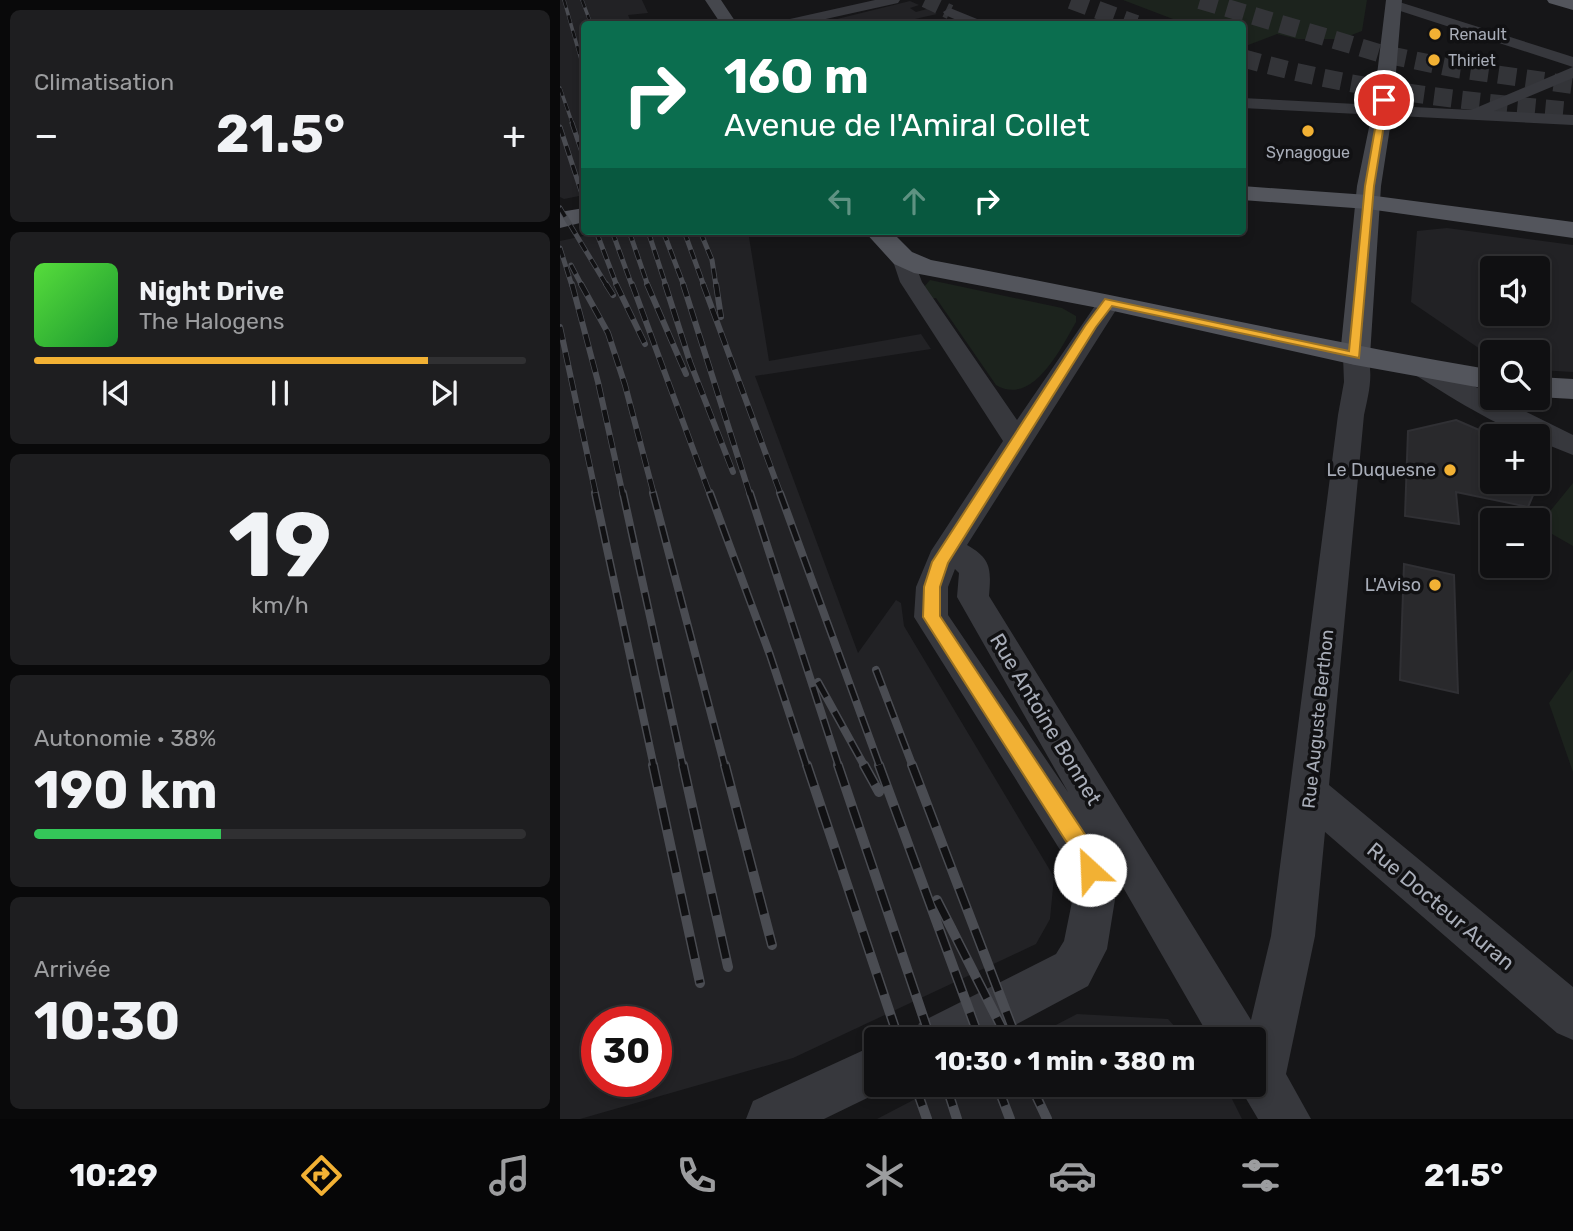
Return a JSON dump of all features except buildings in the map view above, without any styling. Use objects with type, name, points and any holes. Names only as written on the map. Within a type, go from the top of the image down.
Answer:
[{"type":"main road","points":[[1556,0],[1573,5]]},
{"type":"main road","points":[[1246,192],[1368,202],[1573,230]]},
{"type":"main road","points":[[560,208],[581,204]]},
{"type":"main road","points":[[560,220],[581,216]]},
{"type":"main road","points":[[560,230],[581,226]]},
{"type":"main road","points":[[881,235],[903,258],[944,272],[1110,302],[1355,356],[1480,378]]},
{"type":"main road","points":[[1550,388],[1573,389]]},
{"type":"street","points":[[713,0],[728,21]]},
{"type":"street","points":[[801,21],[894,0]]},
{"type":"street","points":[[1355,356],[1368,202],[1383,108],[1394,2],[1573,62]]},
{"type":"street","points":[[950,12],[970,21]]},
{"type":"street","points":[[820,17],[827,21]]},
{"type":"street","points":[[1471,114],[1573,72]]},
{"type":"street","points":[[1246,103],[1383,108],[1573,120]]},
{"type":"street","points":[[903,258],[911,282],[1017,440]]},
{"type":"street","points":[[963,1027],[1049,985],[1072,970],[1085,949],[1096,887],[1085,852],[931,617],[932,587],[947,551],[1017,440],[1110,302]]},
{"type":"street","name":"Rue Auguste Berthon","points":[[1267,1089],[1293,936],[1357,382],[1355,356]]},
{"type":"street","points":[[1419,367],[1486,405],[1573,446]]},
{"type":"street","name":"Rue Antoine Bonnet","points":[[947,551],[959,554],[975,569],[973,597],[1229,1027]]},
{"type":"street","name":"Rue Docteur Auran","points":[[1310,794],[1573,1017]]},
{"type":"street","points":[[773,1118],[864,1074]]},
{"type":"shaded area","points":[[560,0],[642,0],[648,13],[628,15],[631,21],[581,21],[581,196],[564,199],[560,197]]},
{"type":"shaded area","points":[[1123,0],[1367,0],[1362,31],[1341,39],[1298,39],[1277,34],[1246,46],[1246,21],[1178,21]]},
{"type":"shaded area","points":[[910,1],[919,5],[910,8],[916,12],[927,9],[937,14],[906,21],[837,19]]},
{"type":"shaded area","points":[[1447,228],[1573,245],[1573,372],[1550,371],[1550,340],[1480,340],[1480,349],[1411,302],[1417,231]]},
{"type":"shaded area","points":[[588,235],[749,235],[769,361],[921,334],[931,349],[755,376],[858,653],[896,600],[901,603],[904,626],[1054,877],[1050,919],[1036,944],[793,1058],[672,1093],[672,1006],[581,1006],[581,1097],[657,1097],[580,1119],[560,1119],[560,241]]},
{"type":"shaded area","points":[[930,280],[1062,308],[1076,316],[1076,322],[1044,372],[1034,382],[1009,390],[996,385],[936,298],[928,299],[924,287]]},
{"type":"shaded area","points":[[1573,483],[1573,546],[1550,533],[1550,511]]},
{"type":"shaded area","points":[[1573,669],[1573,772],[1549,703]]},
{"type":"shaded area","points":[[1077,1014],[1168,1019],[1175,1027],[1052,1027]]},
{"type":"shaded area","points":[[919,1097],[1231,1097],[1242,1119],[877,1119]]},
{"type":"tunnel","points":[[925,0],[950,12]]},
{"type":"tunnel","points":[[1071,0],[1128,21]]},
{"type":"tunnel","points":[[1200,0],[1379,53],[1457,69],[1573,85]]},
{"type":"tunnel","points":[[1246,59],[1365,86],[1573,111]]},
{"type":"railway","points":[[564,0],[581,60]]},
{"type":"railway","points":[[582,0],[590,21]]},
{"type":"railway","points":[[560,88],[573,125]]},
{"type":"railway","points":[[572,123],[581,149]]},
{"type":"railway","points":[[560,127],[581,191]]},
{"type":"railway","points":[[560,208],[607,286]]},
{"type":"railway","points":[[598,235],[617,286]]},
{"type":"railway","points":[[613,235],[632,286]]},
{"type":"railway","points":[[630,235],[648,286]]},
{"type":"railway","points":[[649,235],[666,286]]},
{"type":"railway","points":[[665,235],[684,286]]},
{"type":"railway","points":[[685,235],[704,286]]},
{"type":"railway","points":[[702,235],[712,260],[716,286]]},
{"type":"railway","points":[[560,248],[572,286]]},
{"type":"railway","points":[[571,265],[582,286]]},
{"type":"railway","points":[[572,284],[598,382],[623,495]]},
{"type":"railway","points":[[581,284],[608,333],[625,385],[654,495]]},
{"type":"railway","points":[[606,284],[613,295]]},
{"type":"railway","points":[[616,284],[645,344]]},
{"type":"railway","points":[[632,284],[710,495]]},
{"type":"railway","points":[[647,284],[686,374]]},
{"type":"railway","points":[[665,284],[690,362],[733,472]]},
{"type":"railway","points":[[683,284],[750,495]]},
{"type":"railway","points":[[703,284],[781,495]]},
{"type":"railway","points":[[716,284],[721,317]]},
{"type":"railway","points":[[560,327],[596,495]]},
{"type":"railway","points":[[595,493],[654,767]]},
{"type":"railway","points":[[623,493],[683,767]]},
{"type":"railway","points":[[653,493],[725,767]]},
{"type":"railway","points":[[710,493],[770,655],[807,767]]},
{"type":"railway","points":[[750,493],[839,767]]},
{"type":"railway","points":[[780,493],[880,767]]},
{"type":"railway","points":[[876,670],[913,767]]},
{"type":"railway","points":[[818,682],[865,767]]},
{"type":"railway","points":[[653,765],[700,983]]},
{"type":"railway","points":[[683,765],[728,967]]},
{"type":"railway","points":[[725,765],[772,945]]},
{"type":"railway","points":[[807,765],[895,1027]]},
{"type":"railway","points":[[838,765],[927,1027]]},
{"type":"railway","points":[[864,765],[879,792]]},
{"type":"railway","points":[[879,765],[975,1027]]},
{"type":"railway","points":[[912,765],[1012,1027]]},
{"type":"railway","points":[[937,900],[1001,1027]]},
{"type":"railway","points":[[919,1097],[927,1119]]},
{"type":"railway","points":[[950,1097],[957,1119]]},
{"type":"railway","points":[[1002,1097],[1010,1119]]},
{"type":"railway","points":[[1037,1097],[1047,1119]]},
{"type":"place","name":"Renault","points":[[1435,34]]},
{"type":"place","name":"Thiriet","points":[[1434,60]]},
{"type":"place","name":"Synagogue","points":[[1308,131]]},
{"type":"place","name":"Le Duquesne","points":[[1450,470]]},
{"type":"place","name":"L'Aviso","points":[[1435,585]]},
{"type":"route","points":[[1090,870],[1085,852],[931,617],[932,587],[940,562],[1091,326],[1110,302],[1355,356],[1355,330],[1370,186],[1384,100]]}]
